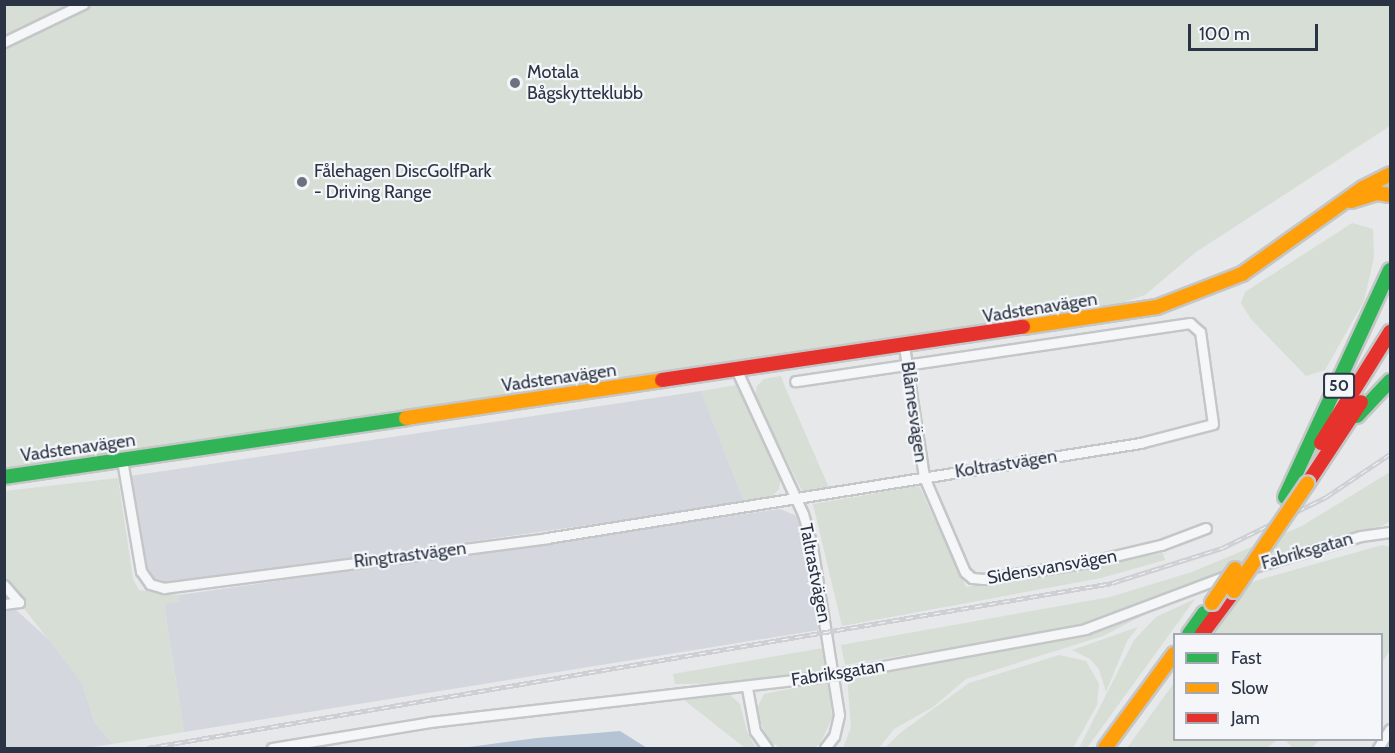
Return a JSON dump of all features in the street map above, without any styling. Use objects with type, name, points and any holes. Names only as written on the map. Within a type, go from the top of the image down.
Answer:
[{"type":"main road","name":"Vadstenavägen","points":[[4,477],[737,371],[1157,307],[1213,288],[1267,260],[1363,188],[1390,174]]},
{"type":"main road","name":"Vadstenavägen","points":[[1341,205],[1377,194],[1390,195]]},
{"type":"main road","name":"50","points":[[1286,497],[1390,270]]},
{"type":"main road","name":"50","points":[[1190,633],[1286,497],[1390,332]]},
{"type":"main road","name":"50","points":[[1203,633],[1307,484],[1390,353]]},
{"type":"main road","points":[[1347,424],[1390,381]]},
{"type":"main road","points":[[1105,748],[1173,655]]},
{"type":"main road","points":[[1119,748],[1173,673]]},
{"type":"street","points":[[4,42],[83,4]]},
{"type":"street","name":"Vadstenavägen","points":[[795,381],[1183,323],[1198,327],[1213,424]]},
{"type":"street","name":"Blåmesvägen","points":[[904,346],[924,477]]},
{"type":"street","name":"Taltrastvägen","points":[[737,371],[796,498],[812,546],[839,705],[838,727],[825,748]]},
{"type":"street","name":"Koltrastvägen","points":[[796,498],[1162,439],[1213,424]]},
{"type":"street","name":"Ringtrastvägen","points":[[122,460],[141,571],[148,582],[164,588],[548,538],[796,498]]},
{"type":"street","name":"Sidensvansvägen","points":[[924,477],[965,572],[977,580],[1140,551],[1206,528]]},
{"type":"street","name":"Fabriksgatan","points":[[272,748],[430,722],[621,697],[747,688],[1085,629],[1275,560],[1361,536],[1390,532]]},
{"type":"street","points":[[4,585],[19,602],[4,604]]},
{"type":"street","points":[[747,688],[755,731],[767,748]]},
{"type":"shaded area","points":[[4,5],[1390,5],[1390,126],[1196,252],[1145,295],[1116,305],[5,472]]},
{"type":"shaded area","points":[[1352,223],[1373,229],[1374,257],[1364,301],[1325,370],[1306,376],[1251,319],[1241,303],[1245,292]]},
{"type":"shaded area","points":[[781,376],[830,490],[803,493],[755,396],[757,386],[764,379]]},
{"type":"shaded area","points":[[737,385],[781,477],[779,489],[771,497],[745,503],[701,391]]},
{"type":"shaded area","points":[[701,391],[745,503],[182,582],[161,582],[150,578],[145,571],[130,476]]},
{"type":"shaded area","points":[[1390,472],[1390,521],[1384,525],[1274,556],[1085,625],[845,665],[841,645],[1110,597],[1192,572],[1302,526]]},
{"type":"shaded area","points":[[118,478],[133,579],[139,590],[179,595],[179,601],[164,605],[184,732],[113,744],[95,723],[82,683],[5,584],[5,491]]},
{"type":"shaded area","points":[[919,486],[966,587],[1163,553],[1165,560],[1101,578],[842,626],[813,504]]},
{"type":"shaded area","points":[[780,509],[797,516],[802,526],[819,630],[184,732],[164,604],[179,601],[179,595]]},
{"type":"shaded area","points":[[1382,545],[1390,547],[1390,650],[1383,661],[1383,633],[1211,633],[1248,583]]},
{"type":"shaded area","points":[[1180,596],[1103,636],[966,679],[933,707],[894,729],[879,748],[843,748],[851,727],[847,677],[1081,636]]},
{"type":"shaded area","points":[[1195,599],[1087,748],[1079,748],[1134,640],[1156,617]]},
{"type":"shaded area","points":[[14,608],[57,647],[82,683],[95,723],[113,744],[85,748],[5,748],[5,610]]},
{"type":"shaded area","points":[[1138,627],[1127,641],[1106,692],[1099,669],[1090,659],[1072,650]]},
{"type":"shaded area","points":[[823,648],[827,669],[728,683],[675,684],[673,674]]},
{"type":"shaded area","points":[[1059,655],[1086,661],[1099,684],[1097,705],[1073,748],[885,748],[900,733],[969,683]]},
{"type":"shaded area","points":[[829,681],[832,718],[820,744],[814,748],[780,748],[768,740],[756,710],[764,694]]},
{"type":"shaded area","points":[[1173,684],[1173,741],[1276,741],[1267,748],[1127,748]]},
{"type":"shaded area","points":[[730,695],[740,704],[747,732],[756,748],[745,748],[679,696]]},
{"type":"shaded area","points":[[1286,741],[1319,741],[1311,748],[1293,748]]},
{"type":"water","points":[[620,731],[647,748],[462,748],[537,738]]},
{"type":"railway","points":[[147,748],[1112,583],[1222,548],[1326,497],[1390,454]]},
{"type":"traffic: fast","points":[[1285,497],[1390,270]]},
{"type":"traffic: fast","points":[[1357,416],[1390,381]]},
{"type":"traffic: fast","points":[[4,477],[406,418]]},
{"type":"traffic: fast","points":[[1190,633],[1204,613]]},
{"type":"traffic: slow","points":[[1023,327],[1157,307],[1242,274],[1363,188],[1390,174]]},
{"type":"traffic: slow","points":[[1351,201],[1377,193],[1390,195]]},
{"type":"traffic: slow","points":[[406,418],[662,380]]},
{"type":"traffic: slow","points":[[1234,591],[1307,484]]},
{"type":"traffic: slow","points":[[1212,603],[1235,569]]},
{"type":"traffic: slow","points":[[1105,748],[1173,655]]},
{"type":"traffic: jam","points":[[662,380],[1023,327]]},
{"type":"traffic: jam","points":[[1321,443],[1390,332]]},
{"type":"traffic: jam","points":[[1307,484],[1361,402]]},
{"type":"traffic: jam","points":[[1203,633],[1234,591]]},
{"type":"place","name":"Motala Bågskytteklubb","points":[[515,83]]},
{"type":"place","name":"Fålehagen DiscGolfPark - Driving Range","points":[[302,182]]}]
